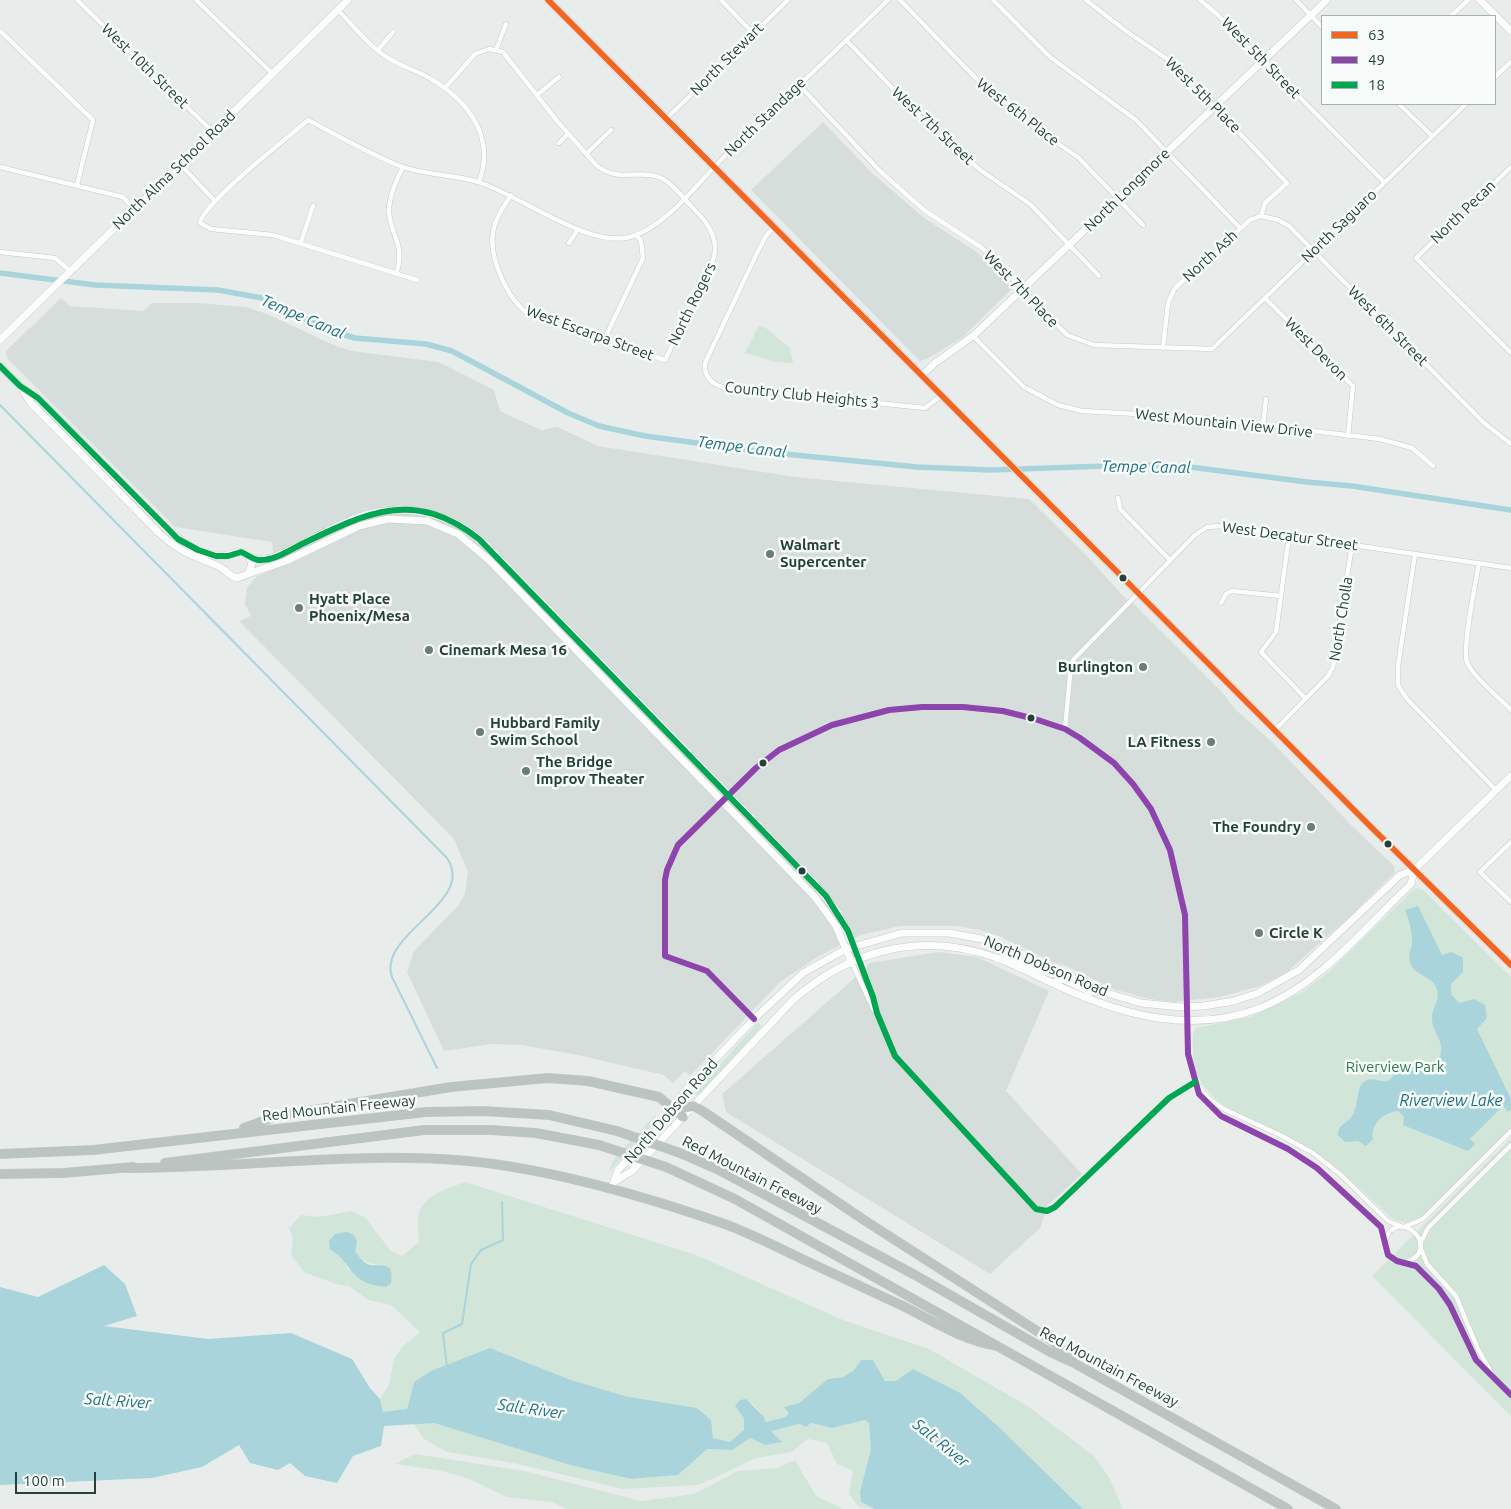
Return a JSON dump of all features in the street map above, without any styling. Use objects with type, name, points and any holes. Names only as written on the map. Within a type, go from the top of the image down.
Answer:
[{"type":"highway","points":[[229,1134],[274,1117],[437,1089],[531,1078],[560,1078],[608,1085],[658,1097],[683,1117]]},
{"type":"highway","points":[[675,1110],[694,1106],[864,1220],[1054,1342],[1074,1363]]},
{"type":"highway","name":"Red Mountain Freeway","points":[[0,1154],[93,1150],[426,1112],[483,1111],[549,1115],[616,1132],[680,1152],[727,1174],[915,1275],[1050,1352],[1074,1363],[1336,1509]]},
{"type":"highway","name":"Red Mountain Freeway","points":[[0,1174],[63,1174],[127,1168],[424,1130],[491,1130],[536,1134],[599,1145],[666,1167],[734,1198],[1288,1509]]},
{"type":"highway","points":[[127,1168],[194,1168],[351,1158],[425,1159],[469,1161],[539,1171],[613,1186],[736,1229],[903,1306],[972,1342],[997,1346]]},
{"type":"main road","name":"North Alma School Road","points":[[0,340],[348,0]]},
{"type":"main road","points":[[548,0],[1414,870],[1511,965]]},
{"type":"main road","name":"North Longmore","points":[[922,376],[935,363],[973,336],[1327,0]]},
{"type":"main road","points":[[1480,0],[1495,15]]},
{"type":"main road","points":[[1496,16],[1511,31]]},
{"type":"main road","points":[[0,366],[20,386],[38,398],[178,539],[206,553],[228,556],[240,552],[257,560],[271,558],[354,519],[397,509],[428,512],[458,524],[484,543],[826,896],[843,922],[856,952]]},
{"type":"main road","points":[[20,386],[31,403],[159,534],[187,555],[226,571],[237,578],[278,564],[366,524],[402,518],[427,521],[444,526],[476,548],[819,901],[836,926],[848,955]]},
{"type":"main road","points":[[226,571],[225,562],[228,556]]},
{"type":"main road","points":[[248,574],[252,564],[249,557]]},
{"type":"main road","name":"North Dobson Road","points":[[613,1186],[618,1170],[675,1110],[684,1092],[754,1019],[803,973],[902,933],[949,933],[982,939],[1059,970],[1107,992],[1141,1003],[1188,1007],[1234,1001],[1280,982],[1315,957],[1400,875],[1414,870],[1511,776]]},
{"type":"main road","name":"North Dobson Road","points":[[613,1186],[632,1171],[790,1003],[848,955],[856,952],[932,946],[961,949],[998,959],[1110,1007],[1138,1015],[1188,1020],[1231,1016],[1259,1008],[1287,996],[1326,967],[1411,884],[1414,870]]},
{"type":"main road","points":[[998,959],[1009,957],[1052,974],[1059,970]]},
{"type":"main road","points":[[1052,983],[1062,979],[1091,992],[1107,992]]},
{"type":"street","name":"West 10th Street","points":[[77,0],[213,132]]},
{"type":"street","points":[[196,0],[273,74]]},
{"type":"street","points":[[721,0],[753,32]]},
{"type":"street","name":"North Stewart","points":[[666,119],[753,32],[788,0]]},
{"type":"street","name":"North Standage","points":[[636,235],[656,223],[684,199],[715,166],[888,0]]},
{"type":"street","name":"West 6th Place","points":[[900,0],[992,95],[1038,131],[1078,157],[1143,225]]},
{"type":"street","points":[[993,0],[1050,57],[1126,112],[1240,228]]},
{"type":"street","name":"West 5th Place","points":[[1086,0],[1126,31],[1173,63],[1287,183],[1264,203],[1261,216]]},
{"type":"street","name":"West 5th Street","points":[[1200,0],[1218,15],[1384,182]]},
{"type":"street","points":[[1296,0],[1321,26]]},
{"type":"street","points":[[1452,15],[1468,0]]},
{"type":"street","points":[[338,10],[378,50],[445,88],[481,129],[486,158],[480,182]]},
{"type":"street","points":[[445,88],[475,54],[483,50],[496,50],[506,24]]},
{"type":"street","points":[[0,31],[93,120],[77,185]]},
{"type":"street","points":[[378,50],[393,32]]},
{"type":"street","name":"West 7th Street","points":[[846,40],[944,141],[983,172],[1030,204],[1099,276]]},
{"type":"street","name":"North Rogers","points":[[496,50],[503,52],[510,59],[568,134],[597,166],[611,173],[656,176],[666,181],[709,226],[716,247],[715,256],[665,360]]},
{"type":"street","points":[[1496,76],[1511,62]]},
{"type":"street","points":[[537,95],[559,77]]},
{"type":"street","name":"West 7th Place","points":[[799,85],[888,178],[924,210],[982,248],[1056,326],[1080,342],[1094,345],[1212,349]]},
{"type":"street","points":[[1400,105],[1432,136]]},
{"type":"street","name":"North Saguaro","points":[[1212,349],[1465,105]]},
{"type":"street","points":[[417,280],[343,258],[301,242],[274,235],[211,229],[200,223],[203,214],[215,201],[308,120],[403,167],[480,182],[511,195],[590,235],[611,239],[636,235],[641,241],[643,258],[605,338]]},
{"type":"street","points":[[586,154],[611,130]]},
{"type":"street","points":[[559,143],[568,134]]},
{"type":"street","points":[[180,164],[215,201]]},
{"type":"street","points":[[0,167],[123,197],[134,209]]},
{"type":"street","points":[[396,274],[400,252],[389,211],[394,186],[403,167]]},
{"type":"street","name":"North Pecan","points":[[1511,167],[1416,258],[1511,353]]},
{"type":"street","name":"West Escarpa Street","points":[[511,195],[496,223],[493,244],[503,281],[513,301],[530,314],[665,360]]},
{"type":"street","points":[[301,242],[313,206]]},
{"type":"street","name":"North Ash","points":[[1163,348],[1166,310],[1171,295],[1240,228],[1250,220],[1261,216]]},
{"type":"street","name":"West 6th Street","points":[[1261,216],[1278,220],[1289,226],[1484,423],[1511,444]]},
{"type":"street","name":"Country Club Heights 3","points":[[774,227],[762,244],[706,363],[705,370],[710,381],[722,387],[925,408],[942,395]]},
{"type":"street","points":[[569,243],[578,229]]},
{"type":"street","points":[[0,252],[57,258],[72,270]]},
{"type":"street","name":"West Devon","points":[[1265,298],[1353,386],[1348,436]]},
{"type":"street","name":"West Mountain View Drive","points":[[973,336],[1024,387],[1058,406],[1082,412],[1186,416],[1404,444],[1416,451],[1433,466]]},
{"type":"street","points":[[1262,426],[1266,399]]},
{"type":"street","points":[[1118,498],[1120,509],[1170,560]]},
{"type":"street","name":"West Decatur Street","points":[[1065,729],[1072,662],[1138,592],[1202,529],[1211,526],[1511,568]]},
{"type":"street","points":[[1289,536],[1276,632],[1261,652],[1306,698]]},
{"type":"street","name":"North Cholla","points":[[1275,730],[1328,676],[1336,659],[1352,545]]},
{"type":"street","points":[[1415,554],[1398,666],[1398,685],[1407,699],[1496,790]]},
{"type":"street","points":[[1479,563],[1466,647],[1467,662],[1511,710]]},
{"type":"street","points":[[1221,603],[1226,594],[1232,591],[1281,596]]},
{"type":"street","points":[[754,1019],[707,971],[665,956],[666,870],[678,845],[729,794],[779,750],[818,731],[876,713],[922,707],[987,709],[1035,719],[1065,729],[1092,745],[1123,772],[1142,795],[1160,828],[1176,869],[1185,915],[1188,1054],[1195,1082],[1203,1100],[1216,1113],[1288,1149],[1326,1175],[1381,1227],[1385,1247],[1392,1259],[1416,1266],[1439,1288],[1450,1305],[1473,1355],[1511,1395]]},
{"type":"street","points":[[1511,842],[1480,872],[1511,902]]},
{"type":"street","points":[[856,952],[877,1013],[895,1056],[1032,1206],[1041,1211],[1055,1207],[1169,1098],[1195,1082]]},
{"type":"street","points":[[848,955],[868,999],[877,1013]]},
{"type":"street","points":[[1195,1082],[1208,1098],[1224,1109],[1282,1136],[1313,1154],[1341,1175],[1388,1221],[1414,1231],[1427,1263],[1456,1296],[1478,1349],[1497,1381]]},
{"type":"street","points":[[1385,1247],[1389,1232],[1423,1219],[1511,1131]]},
{"type":"street","points":[[1405,1262],[1414,1259],[1428,1228],[1511,1145],[1504,1138]]},
{"type":"street","points":[[1468,1174],[1475,1181]]},
{"type":"shaded area","points":[[823,122],[871,172],[923,217],[978,253],[1013,288],[963,337],[927,359],[920,361],[751,190]]},
{"type":"shaded area","points":[[61,298],[70,306],[143,311],[152,303],[198,303],[246,307],[267,314],[338,347],[352,351],[439,362],[494,390],[500,411],[543,431],[557,427],[598,446],[795,477],[1029,499],[1085,554],[1123,596],[1137,607],[1222,692],[1235,709],[1272,742],[1352,826],[1394,866],[1395,872],[1346,920],[1287,972],[1260,986],[1220,997],[1174,1002],[1149,999],[1113,989],[1069,967],[1055,963],[999,936],[980,930],[956,926],[900,926],[861,935],[819,956],[780,982],[690,1076],[685,1071],[673,1083],[664,1075],[573,1054],[522,1045],[492,1044],[444,1051],[407,972],[414,951],[458,906],[465,894],[468,872],[454,839],[239,621],[251,616],[245,604],[247,588],[256,577],[275,569],[272,542],[175,527],[7,358],[6,351]]},
{"type":"shaded area","points":[[939,952],[977,957],[1049,991],[1006,1091],[1082,1174],[1047,1206],[1041,1227],[990,1274],[726,1112],[722,1094],[866,968],[869,963]]},
{"type":"green space","points":[[760,326],[766,328],[790,348],[793,363],[776,362],[745,353]]},
{"type":"green space","name":"Riverview Park","points":[[1415,888],[1422,889],[1511,977],[1511,1128],[1423,1217],[1405,1223],[1393,1219],[1325,1158],[1221,1103],[1207,1090],[1197,1073],[1193,1053],[1193,1033],[1196,1028],[1250,1017],[1299,994],[1329,972]]},
{"type":"green space","points":[[758,1022],[762,1026],[699,1095],[695,1093]]},
{"type":"green space","points":[[657,1113],[652,1126],[608,1173],[614,1159]]},
{"type":"green space","points":[[1511,1138],[1511,1416],[1372,1276]]},
{"type":"green space","points":[[465,1182],[696,1255],[843,1320],[929,1349],[1026,1405],[1094,1456],[1109,1477],[1123,1509],[1083,1509],[1002,1430],[896,1381],[885,1381],[861,1360],[854,1370],[843,1377],[828,1379],[799,1403],[784,1407],[789,1413],[780,1425],[799,1424],[806,1427],[811,1423],[832,1428],[865,1420],[869,1423],[871,1449],[860,1492],[861,1502],[875,1509],[859,1507],[849,1494],[853,1471],[837,1464],[827,1443],[808,1439],[791,1452],[756,1458],[699,1485],[623,1489],[518,1464],[447,1452],[424,1439],[413,1423],[434,1423],[570,1465],[631,1479],[678,1475],[707,1449],[732,1450],[750,1438],[765,1445],[767,1431],[764,1418],[752,1403],[744,1418],[744,1430],[731,1442],[713,1438],[629,1397],[571,1380],[490,1348],[414,1382],[407,1409],[383,1412],[380,1399],[389,1385],[394,1359],[402,1347],[420,1332],[391,1305],[368,1300],[349,1286],[336,1284],[304,1272],[291,1255],[293,1238],[289,1228],[301,1215],[319,1217],[351,1211],[365,1217],[390,1250],[402,1256],[419,1242],[418,1218],[420,1210],[429,1198],[443,1190]],"holes":[[[355,1251],[370,1263],[382,1264],[348,1270],[343,1257]]]},
{"type":"green space","points":[[415,1454],[525,1471],[641,1501],[694,1494],[738,1471],[777,1468],[795,1460],[816,1496],[843,1509],[566,1509],[552,1502],[507,1497],[469,1479],[443,1471],[395,1464]]},
{"type":"water","name":"Riverview Lake","points":[[1418,906],[1442,955],[1452,952],[1463,958],[1463,972],[1451,984],[1451,994],[1459,1003],[1474,999],[1485,1005],[1487,1018],[1477,1029],[1511,1099],[1511,1109],[1508,1112],[1503,1106],[1470,1139],[1475,1144],[1468,1151],[1403,1125],[1404,1117],[1398,1111],[1383,1116],[1379,1120],[1374,1128],[1373,1139],[1366,1146],[1358,1141],[1345,1142],[1338,1135],[1340,1128],[1353,1115],[1360,1088],[1365,1081],[1371,1079],[1388,1081],[1399,1068],[1405,1066],[1427,1068],[1436,1062],[1440,1056],[1440,1041],[1432,1020],[1438,992],[1431,980],[1415,971],[1409,959],[1412,935],[1405,910]]},
{"type":"water","points":[[347,1232],[354,1235],[357,1242],[355,1251],[363,1261],[370,1265],[386,1266],[389,1268],[391,1271],[391,1283],[386,1287],[364,1282],[330,1249],[329,1241],[335,1234]]},
{"type":"water","points":[[104,1265],[125,1284],[137,1316],[104,1326],[208,1339],[291,1333],[352,1359],[370,1388],[380,1399],[383,1412],[407,1409],[414,1382],[431,1371],[490,1348],[571,1380],[629,1397],[697,1408],[711,1420],[713,1438],[730,1442],[744,1430],[744,1418],[735,1406],[740,1400],[746,1399],[764,1417],[768,1429],[782,1442],[765,1445],[750,1438],[732,1450],[707,1449],[678,1475],[631,1479],[570,1465],[434,1423],[384,1426],[381,1446],[353,1456],[337,1483],[305,1476],[290,1463],[278,1470],[250,1463],[239,1445],[202,1467],[152,1478],[0,1485],[0,1287],[38,1297]]},
{"type":"water","points":[[861,1360],[873,1360],[885,1381],[896,1381],[913,1369],[960,1393],[1002,1430],[1083,1509],[875,1509],[861,1502],[860,1492],[871,1449],[869,1423],[865,1420],[832,1428],[811,1423],[806,1427],[799,1424],[779,1425],[789,1413],[784,1407],[799,1403],[828,1379],[843,1377],[854,1370]]},
{"type":"waterway","name":"Tempe Canal","points":[[0,273],[95,285],[218,290],[262,298],[332,331],[355,338],[426,344],[452,351],[568,413],[599,426],[645,436],[764,452],[917,467],[991,470],[1135,465],[1182,466],[1352,486],[1511,510]]},
{"type":"waterway","points":[[0,405],[447,858],[453,874],[449,889],[439,904],[398,946],[391,961],[392,977],[437,1068]]},
{"type":"waterway","points":[[447,1367],[443,1333],[462,1324],[471,1264],[481,1250],[503,1240],[502,1202]]},
{"type":"waterway","name":"Salt River","points":[[755,1430],[794,1420]]},
{"type":"transit line","name":"63","points":[[548,0],[1369,825],[1511,965]]},
{"type":"transit line","name":"18","points":[[0,366],[20,386],[38,398],[178,539],[198,550],[216,556],[228,556],[241,552],[258,560],[270,559],[349,522],[391,511],[412,510],[434,514],[456,524],[479,539],[826,896],[848,931],[873,997],[877,1013],[895,1056],[1036,1209],[1047,1211],[1055,1207],[1169,1098],[1195,1082]]},
{"type":"transit line","name":"49","points":[[754,1019],[707,971],[665,956],[665,880],[667,870],[678,845],[756,768],[779,750],[832,725],[889,710],[922,707],[963,707],[1003,711],[1065,729],[1114,763],[1133,784],[1151,809],[1170,850],[1185,915],[1188,1054],[1199,1094],[1221,1116],[1288,1149],[1317,1168],[1381,1227],[1388,1255],[1397,1261],[1416,1266],[1439,1289],[1450,1305],[1476,1360],[1511,1395]]},
{"type":"place","name":"Walmart Supercenter","points":[[770,554]]},
{"type":"place","name":"Hyatt Place Phoenix/Mesa","points":[[299,608]]},
{"type":"place","name":"Cinemark Mesa 16","points":[[429,650]]},
{"type":"place","name":"Burlington","points":[[1143,667]]},
{"type":"place","name":"Hubbard Family Swim School","points":[[480,732]]},
{"type":"place","name":"LA Fitness","points":[[1211,742]]},
{"type":"place","name":"The Bridge Improv Theater","points":[[526,771]]},
{"type":"place","name":"The Foundry","points":[[1311,827]]},
{"type":"place","name":"Circle K","points":[[1259,933]]}]
